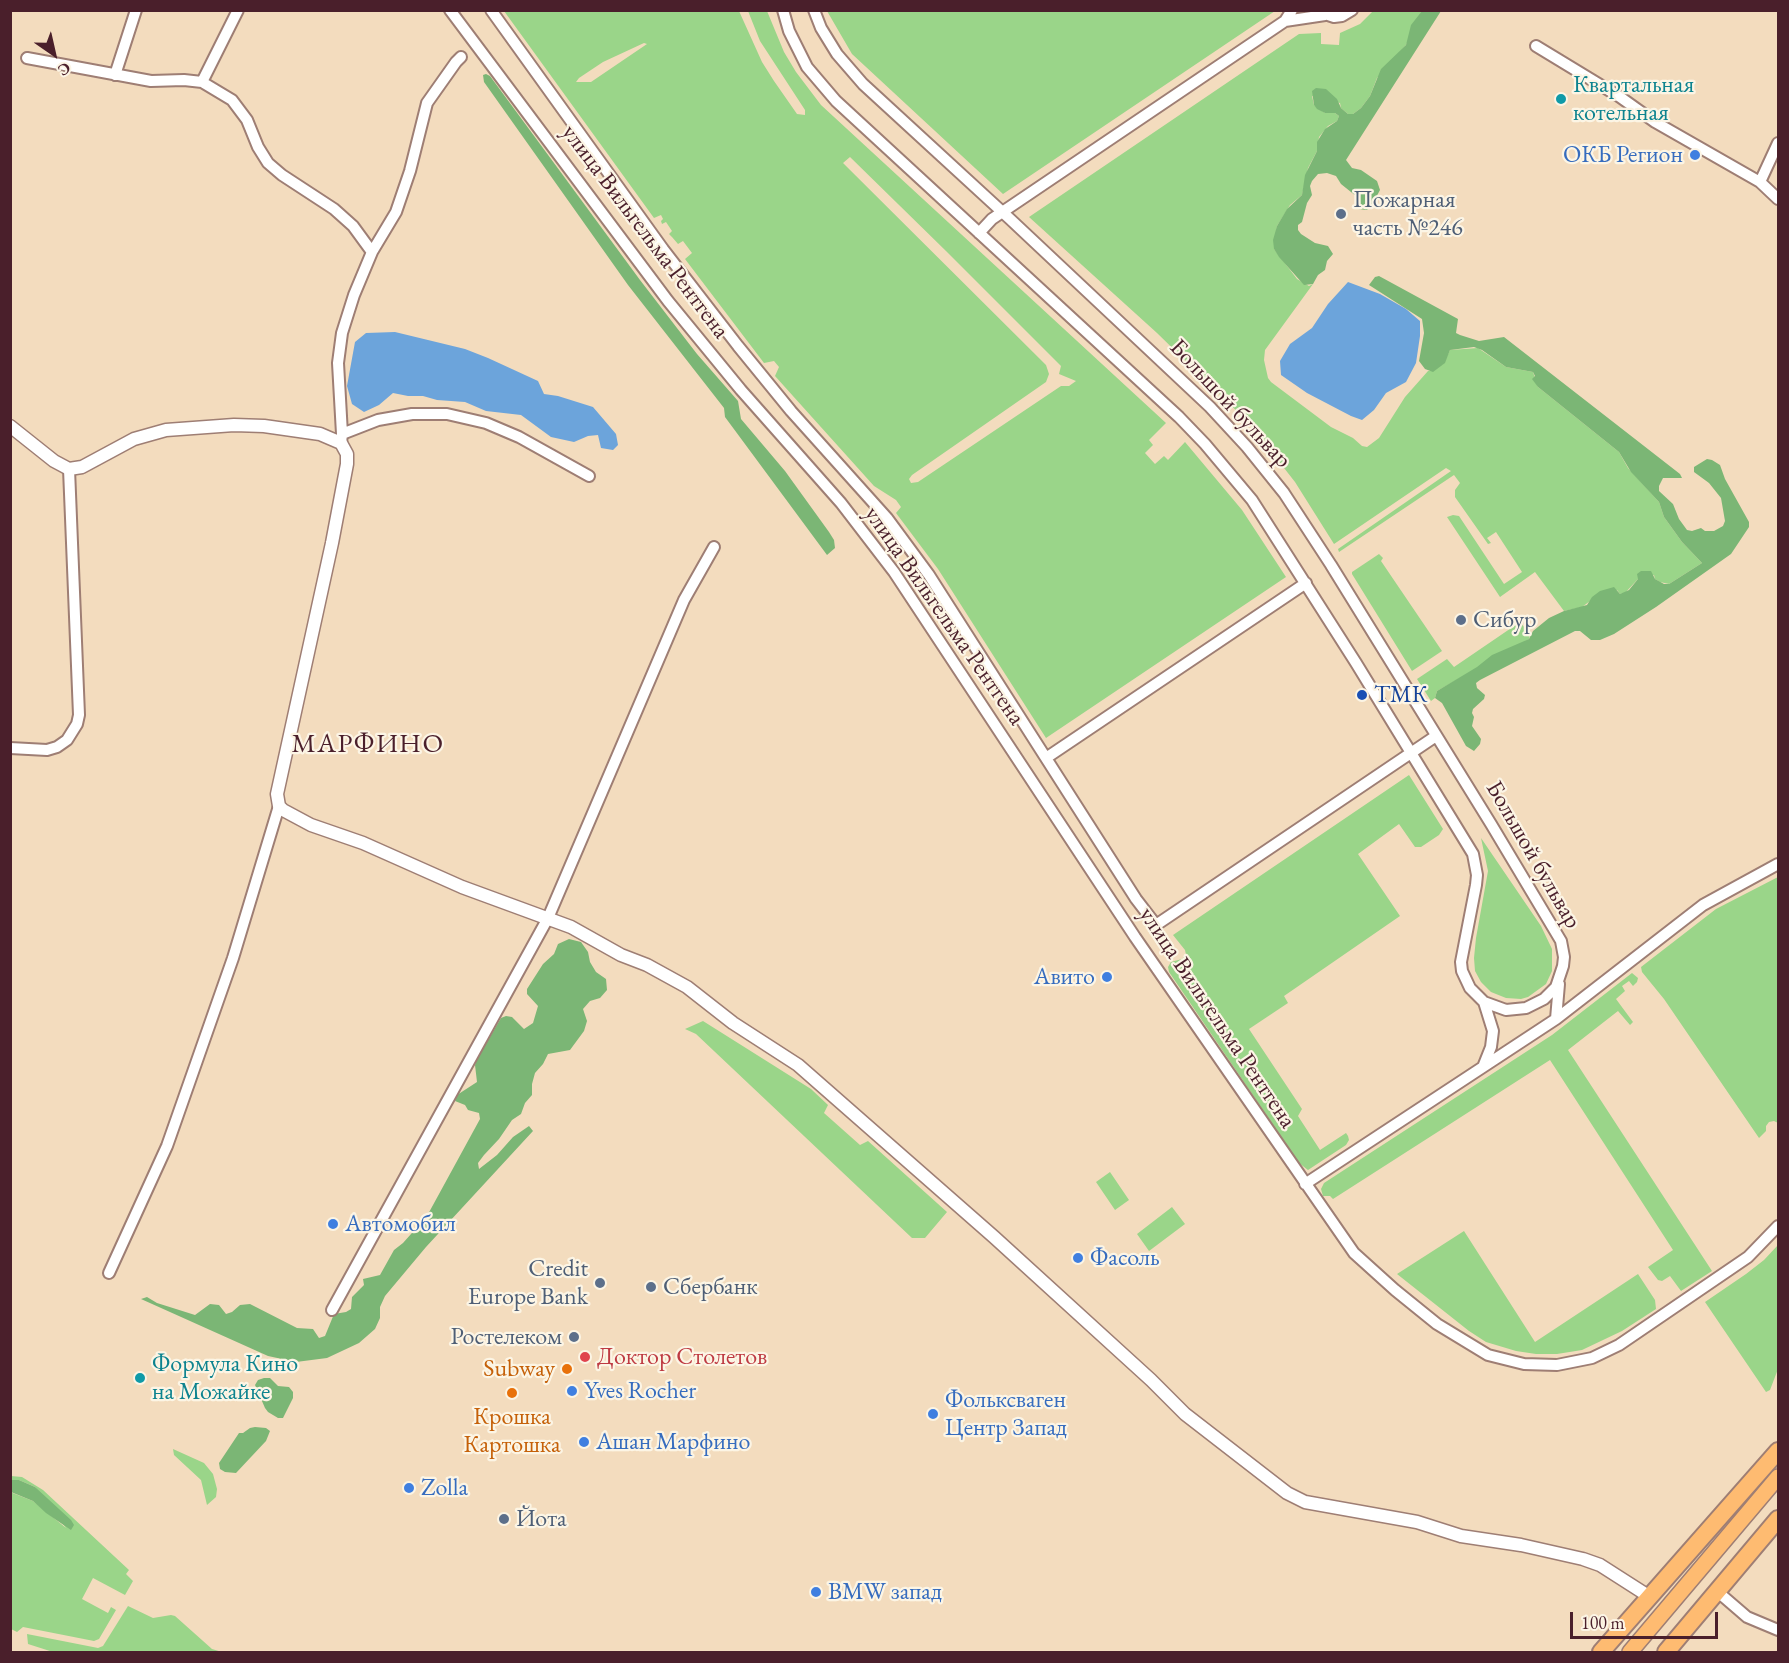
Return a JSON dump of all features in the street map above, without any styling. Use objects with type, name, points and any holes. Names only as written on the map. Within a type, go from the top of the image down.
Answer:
[{"type":"highway","points":[[1600,1653],[1779,1451]]},
{"type":"highway","points":[[1666,1653],[1779,1518]]},
{"type":"highway","points":[[1680,1653],[1715,1596]]},
{"type":"main road","points":[[1630,1653],[1779,1477]]},
{"type":"street","points":[[115,75],[136,10]]},
{"type":"street","points":[[202,82],[238,10]]},
{"type":"street","name":"улица Вильгельма Рентгена","points":[[450,10],[668,301],[741,390],[841,504],[894,572],[1135,937],[1354,1253],[1395,1290],[1437,1323],[1488,1355],[1524,1364],[1557,1365],[1593,1358],[1619,1345],[1748,1257],[1779,1226]]},
{"type":"street","name":"улица Вильгельма Рентгена","points":[[491,10],[663,249],[738,346],[778,396],[894,527],[929,575],[1136,899],[1156,925],[1411,752]]},
{"type":"street","name":"Большой бульвар","points":[[783,10],[789,31],[807,67],[836,101],[1179,417],[1252,500],[1473,854],[1477,875],[1476,885],[1461,962],[1462,971],[1470,988],[1484,1002]]},
{"type":"street","name":"Большой бульвар","points":[[814,10],[821,28],[837,54],[863,84],[1210,407],[1247,447],[1290,503],[1437,736],[1561,941],[1564,957],[1556,1019]]},
{"type":"street","points":[[1285,21],[1292,10]]},
{"type":"street","points":[[979,232],[1002,212],[1285,21],[1321,13],[1342,16],[1352,10]]},
{"type":"street","points":[[1536,46],[1620,97],[1655,122],[1760,182],[1779,199]]},
{"type":"street","points":[[109,1273],[167,1146],[233,958],[279,806],[277,795],[346,472],[347,454],[341,439],[338,363],[342,333],[354,295],[372,252],[396,212],[410,171],[427,103],[462,57]]},
{"type":"street","points":[[27,58],[151,81],[202,82],[232,100],[247,120],[258,147],[268,163],[334,209],[353,226],[372,252]]},
{"type":"street","points":[[1760,182],[1779,143]]},
{"type":"street","points":[[10,426],[54,461],[69,469],[82,467],[134,439],[166,430],[234,425],[264,426],[341,439],[378,420],[412,414],[447,414],[486,423],[589,476]]},
{"type":"street","points":[[10,748],[46,750],[57,747],[67,740],[78,724],[69,469]]},
{"type":"street","points":[[332,1310],[548,918],[684,600],[714,547]]},
{"type":"street","points":[[1046,758],[1305,583]]},
{"type":"street","points":[[1411,752],[1437,736]]},
{"type":"street","points":[[279,806],[287,813],[311,825],[363,843],[462,888],[548,918],[590,936],[621,955],[646,965],[687,987],[733,1023],[798,1065],[994,1237],[1151,1380],[1185,1414],[1287,1493],[1305,1502],[1417,1522],[1461,1536],[1521,1545],[1583,1559],[1600,1565],[1650,1596]]},
{"type":"street","points":[[1305,1184],[1556,1019],[1703,904],[1779,864]]},
{"type":"street","points":[[1484,1002],[1506,1010],[1526,1008],[1551,993],[1560,978]]},
{"type":"street","points":[[1483,1067],[1491,1047],[1493,1031],[1484,1002]]},
{"type":"street","points":[[1715,1596],[1747,1617],[1779,1630]]},
{"type":"green space","points":[[504,11],[739,11],[762,62],[774,81],[797,114],[805,115],[805,110],[760,41],[748,11],[767,11],[784,52],[821,105],[1166,423],[1149,440],[1153,445],[1145,453],[1155,464],[1164,456],[1168,460],[1185,442],[1242,510],[1286,577],[1046,738],[938,569],[896,513],[901,507],[896,500],[874,486],[775,376],[779,367],[774,361],[764,363],[685,259],[692,253],[683,241],[678,244],[669,234],[672,231],[666,222],[662,224],[661,215],[654,218]],"holes":[[[644,43],[647,44],[591,82],[576,82],[603,62]],[[850,157],[1061,366],[1059,374],[1076,381],[1069,386],[1061,386],[918,482],[911,483],[909,479],[1046,382],[1049,374],[1046,365],[843,163]]]},
{"type":"green space","points":[[827,11],[1275,11],[1003,194],[852,54]]},
{"type":"green space","points":[[1373,11],[1422,11],[1406,45],[1377,78],[1370,96],[1361,108],[1353,114],[1348,114],[1341,108],[1340,103],[1312,96],[1314,105],[1325,113],[1335,113],[1339,116],[1337,121],[1328,126],[1319,137],[1317,151],[1308,168],[1302,195],[1290,205],[1277,226],[1274,249],[1297,279],[1309,286],[1313,284],[1265,350],[1264,360],[1268,378],[1331,427],[1367,447],[1379,438],[1405,397],[1428,371],[1433,371],[1444,363],[1450,350],[1478,348],[1506,367],[1533,372],[1538,387],[1619,452],[1628,468],[1659,502],[1664,517],[1682,542],[1702,563],[1669,584],[1655,579],[1654,575],[1638,579],[1625,593],[1620,594],[1617,590],[1590,601],[1582,607],[1564,611],[1535,572],[1500,597],[1447,517],[1459,516],[1504,584],[1522,572],[1496,532],[1487,538],[1491,543],[1488,544],[1455,497],[1455,490],[1460,483],[1454,475],[1339,552],[1338,549],[1451,471],[1446,468],[1334,544],[1295,482],[1248,422],[1157,333],[1029,217],[1299,34],[1321,33],[1321,44],[1339,45],[1340,33],[1360,24]]},
{"type":"green space","points":[[1422,11],[1441,11],[1346,160],[1352,168],[1361,170],[1377,181],[1380,190],[1373,203],[1367,210],[1358,209],[1356,196],[1341,184],[1336,176],[1327,173],[1318,174],[1312,181],[1310,186],[1312,195],[1307,203],[1302,222],[1298,225],[1298,230],[1315,243],[1328,246],[1333,254],[1327,261],[1325,270],[1318,275],[1313,284],[1304,285],[1279,257],[1274,249],[1273,240],[1277,226],[1287,209],[1302,195],[1305,175],[1317,151],[1317,142],[1325,129],[1337,121],[1339,116],[1317,109],[1314,105],[1312,91],[1316,88],[1326,89],[1337,99],[1341,108],[1348,114],[1353,114],[1370,96],[1381,69],[1406,45],[1411,25]]},
{"type":"green space","points":[[483,75],[490,76],[697,354],[738,401],[741,419],[785,471],[834,540],[835,548],[827,555],[725,417],[724,408],[628,285],[484,82]]},
{"type":"green space","points":[[1379,276],[1458,319],[1456,333],[1460,335],[1479,341],[1504,337],[1680,474],[1682,478],[1663,478],[1659,491],[1673,504],[1679,519],[1687,530],[1701,528],[1705,531],[1714,531],[1723,526],[1725,521],[1721,498],[1709,483],[1694,472],[1694,467],[1707,459],[1720,465],[1725,479],[1749,522],[1749,527],[1731,554],[1614,634],[1600,640],[1591,640],[1580,631],[1575,631],[1476,683],[1477,688],[1485,695],[1472,713],[1474,717],[1472,726],[1481,739],[1474,751],[1466,746],[1442,703],[1435,698],[1437,691],[1477,667],[1492,655],[1529,639],[1533,631],[1549,618],[1587,605],[1600,591],[1614,587],[1620,594],[1629,590],[1641,571],[1651,571],[1655,579],[1669,584],[1702,563],[1682,542],[1664,517],[1659,502],[1631,472],[1619,452],[1538,387],[1532,379],[1535,376],[1533,372],[1506,367],[1474,347],[1450,350],[1445,363],[1433,372],[1425,369],[1419,361],[1424,333],[1422,319],[1369,285],[1375,277]]},
{"type":"green space","points":[[1379,554],[1383,558],[1381,561],[1442,651],[1412,671],[1352,574]]},
{"type":"green space","points":[[1520,622],[1530,634],[1529,639],[1437,691],[1435,698],[1431,701],[1417,679],[1447,659],[1454,667]]},
{"type":"green space","points":[[1409,775],[1443,829],[1439,835],[1421,847],[1415,847],[1399,824],[1358,854],[1400,916],[1284,996],[1288,1003],[1249,1029],[1302,1109],[1298,1116],[1320,1150],[1346,1133],[1348,1136],[1349,1140],[1346,1145],[1308,1170],[1299,1163],[1169,972],[1168,967],[1171,962],[1182,959],[1186,955],[1185,950],[1173,935]]},
{"type":"green space","points":[[1481,838],[1541,926],[1552,949],[1552,971],[1546,984],[1528,997],[1521,999],[1506,998],[1491,992],[1481,982],[1475,971],[1476,938],[1488,871]]},
{"type":"green space","points":[[1778,877],[1778,1123],[1769,1122],[1766,1131],[1759,1138],[1664,999],[1642,972],[1641,967],[1716,909]]},
{"type":"green space","points":[[569,939],[581,942],[596,972],[606,979],[607,990],[600,998],[590,1001],[583,1009],[587,1021],[584,1031],[570,1050],[548,1054],[535,1073],[532,1095],[525,1103],[521,1114],[512,1120],[484,1155],[478,1163],[479,1169],[497,1155],[513,1137],[529,1126],[533,1131],[426,1247],[385,1296],[375,1329],[359,1343],[327,1358],[296,1362],[268,1356],[141,1299],[147,1297],[157,1303],[195,1315],[210,1304],[219,1305],[226,1314],[240,1305],[250,1304],[297,1328],[313,1329],[319,1338],[325,1336],[334,1314],[351,1309],[352,1297],[364,1285],[363,1279],[380,1275],[394,1250],[427,1216],[480,1119],[479,1113],[468,1110],[465,1105],[455,1101],[457,1095],[477,1082],[475,1065],[477,1059],[501,1018],[512,1017],[524,1029],[533,1023],[538,1006],[527,994],[527,989],[543,964],[554,954],[558,944]]},
{"type":"green space","points":[[1632,973],[1638,978],[1637,982],[1633,986],[1629,981],[1622,986],[1625,991],[1616,999],[1633,1022],[1630,1025],[1618,1011],[1568,1050],[1712,1271],[1681,1291],[1670,1276],[1662,1281],[1658,1280],[1648,1267],[1673,1250],[1550,1060],[1333,1199],[1330,1196],[1323,1196],[1321,1189],[1324,1183],[1552,1035]]},
{"type":"green space","points":[[703,1021],[811,1089],[828,1105],[824,1113],[860,1145],[868,1141],[947,1212],[925,1238],[912,1238],[696,1034],[685,1029]]},
{"type":"green space","points":[[1110,1172],[1129,1200],[1115,1210],[1096,1182]]},
{"type":"green space","points":[[1172,1207],[1185,1224],[1149,1251],[1137,1234]]},
{"type":"green space","points":[[1464,1231],[1535,1342],[1638,1274],[1655,1300],[1656,1309],[1622,1331],[1582,1350],[1557,1354],[1536,1354],[1486,1342],[1397,1274]]},
{"type":"green space","points":[[1778,1245],[1778,1369],[1770,1390],[1766,1392],[1705,1302],[1764,1260]]},
{"type":"green space","points":[[270,1378],[278,1386],[289,1387],[293,1392],[293,1398],[283,1418],[278,1418],[265,1408],[255,1385],[258,1380]]},
{"type":"green space","points":[[255,1427],[266,1428],[270,1431],[266,1441],[236,1473],[220,1469],[219,1463],[239,1433]]},
{"type":"green space","points":[[173,1449],[204,1463],[213,1474],[217,1489],[216,1497],[207,1505],[201,1480],[174,1455]]},
{"type":"green space","points":[[11,1476],[22,1477],[43,1490],[129,1570],[126,1574],[133,1581],[125,1595],[93,1578],[82,1599],[108,1613],[111,1607],[116,1610],[99,1639],[94,1641],[23,1627],[17,1632],[11,1629],[10,1492],[33,1501],[66,1528],[35,1487],[19,1480],[11,1480]]},
{"type":"green space","points":[[10,1480],[19,1480],[35,1487],[71,1520],[74,1525],[71,1530],[33,1501],[11,1492]]},
{"type":"green space","points":[[128,1606],[153,1618],[175,1616],[212,1649],[222,1652],[53,1652],[28,1644],[27,1634],[98,1648],[103,1646]]},
{"type":"water","points":[[1348,282],[1380,294],[1406,309],[1420,321],[1416,363],[1406,382],[1386,393],[1374,410],[1362,420],[1307,393],[1281,375],[1280,361],[1290,344],[1312,328],[1328,304]]},
{"type":"water","points":[[395,332],[465,349],[538,381],[544,394],[593,407],[616,434],[618,445],[613,450],[601,448],[598,435],[588,436],[574,442],[551,437],[521,415],[486,411],[465,402],[437,400],[423,396],[393,393],[379,405],[364,412],[352,404],[347,386],[355,342],[366,333]]},
{"type":"place","name":"Квартальная котельная","points":[[1561,99]]},
{"type":"place","name":"ОКБ Регион","points":[[1695,155]]},
{"type":"place","name":"Пожарная часть №246","points":[[1341,214]]},
{"type":"place","name":"Сибур","points":[[1461,620]]},
{"type":"place","name":"ТМК","points":[[1362,695]]},
{"type":"place","name":"Авито","points":[[1107,977]]},
{"type":"place","name":"Автомобил","points":[[333,1224]]},
{"type":"place","name":"Фасоль","points":[[1078,1258]]},
{"type":"place","name":"Credit Europe Bank","points":[[600,1283]]},
{"type":"place","name":"Сбербанк","points":[[651,1287]]},
{"type":"place","name":"Ростелеком","points":[[574,1337]]},
{"type":"place","name":"Доктор Столетов","points":[[585,1357]]},
{"type":"place","name":"Subway","points":[[567,1369]]},
{"type":"place","name":"Формула Кино на Можайке","points":[[140,1378]]},
{"type":"place","name":"Yves Rocher","points":[[572,1391]]},
{"type":"place","name":"Крошка Картошка","points":[[512,1393]]},
{"type":"place","name":"Фольксваген Центр Запад","points":[[933,1414]]},
{"type":"place","name":"Ашан Марфино","points":[[584,1442]]},
{"type":"place","name":"Zolla","points":[[409,1488]]},
{"type":"place","name":"Йота","points":[[504,1519]]},
{"type":"place","name":"BMW запад","points":[[816,1592]]},
{"type":"district","name":"МАРФИНО","points":[[368,745]]}]
